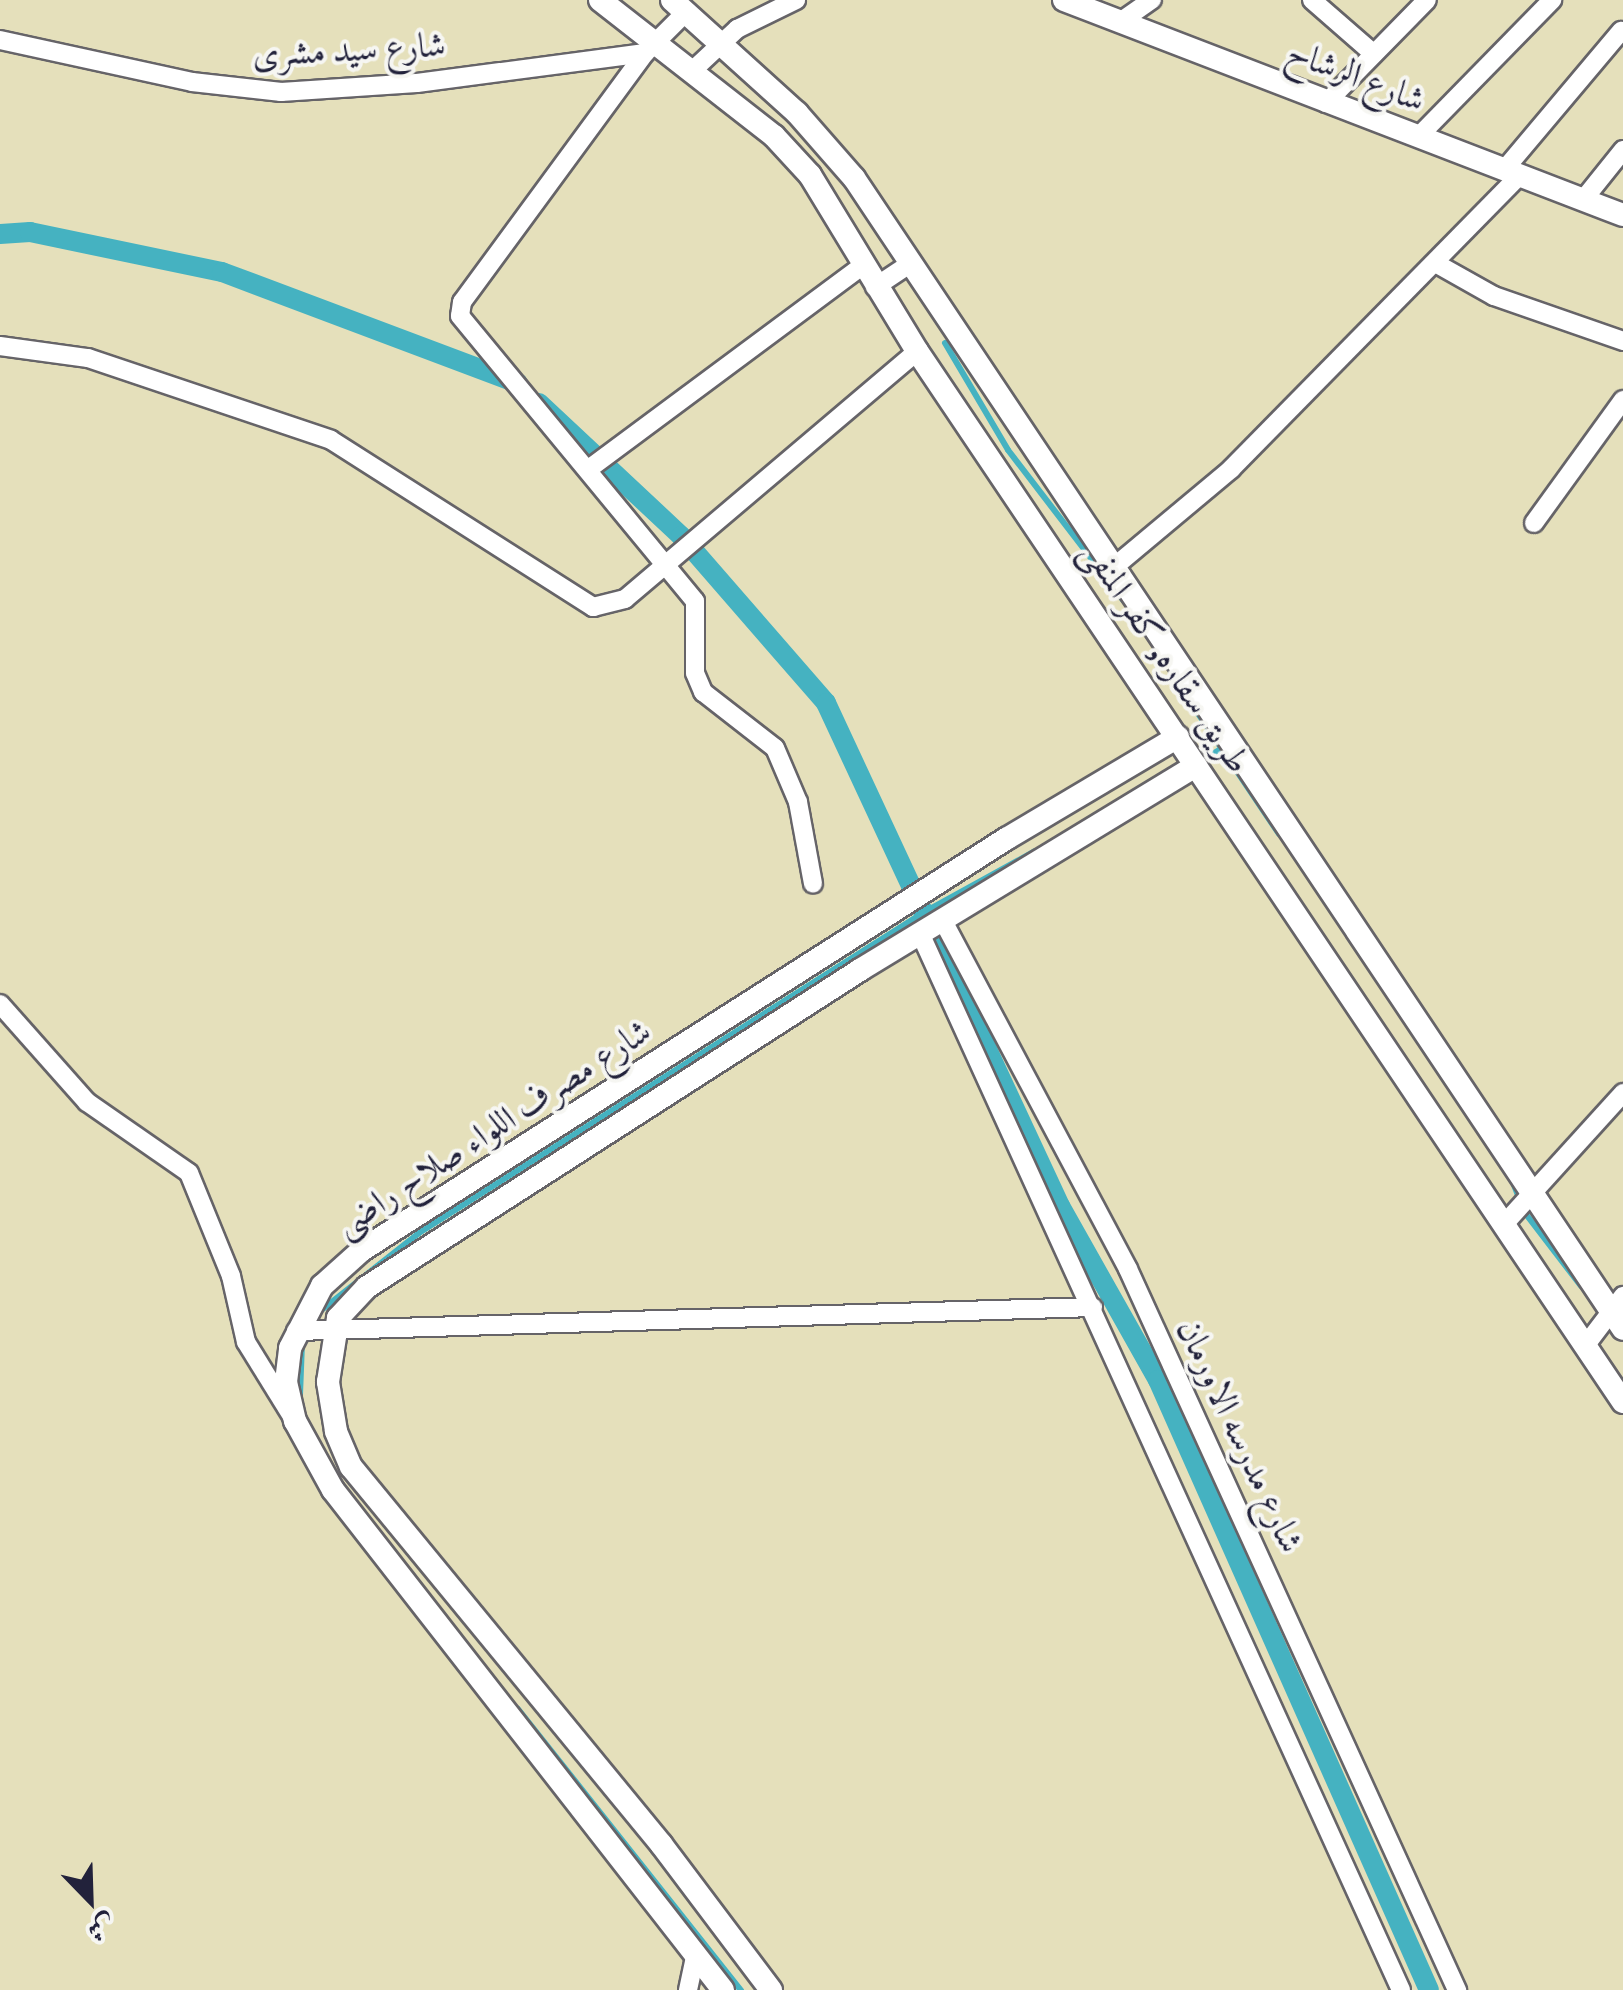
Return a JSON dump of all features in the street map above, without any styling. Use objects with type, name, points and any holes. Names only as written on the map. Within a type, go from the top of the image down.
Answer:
[{"type":"street","name":"طريق سقاره, كفر المنفى","points":[[600,0],[649,48],[692,71],[810,175],[917,351],[1074,546],[1114,567],[1434,1078],[1507,1220],[1606,1324]]},
{"type":"street","points":[[692,71],[722,40],[796,0]]},
{"type":"street","name":"شارع الرشاح","points":[[1064,0],[1623,215]]},
{"type":"street","points":[[1120,22],[1152,0]]},
{"type":"street","points":[[1312,0],[1374,54]]},
{"type":"street","points":[[1418,137],[1552,0]]},
{"type":"street","points":[[1326,102],[1425,1]]},
{"type":"street","name":"طريق سقاره, كفر المنفى","points":[[679,6],[722,40],[840,159],[908,265],[1074,546],[1196,766],[1434,1078],[1530,1194],[1606,1324],[1623,1402]]},
{"type":"street","points":[[679,6],[462,302],[470,335],[590,468],[666,562],[699,611],[692,650],[704,692],[775,748],[798,802],[813,884]]},
{"type":"street","points":[[1114,567],[1232,469],[1438,264],[1620,31]]},
{"type":"street","name":"شارع سيد مشرى","points":[[0,40],[192,82],[281,92],[417,83],[649,48]]},
{"type":"street","points":[[1584,200],[1623,150]]},
{"type":"street","points":[[1438,264],[1494,296],[1623,341]]},
{"type":"street","points":[[879,285],[908,265]]},
{"type":"street","points":[[590,468],[862,266]]},
{"type":"street","points":[[0,346],[88,358],[331,440],[593,607],[625,599],[917,351]]},
{"type":"street","points":[[1534,523],[1623,400]]},
{"type":"street","name":"شارع مصرف اللواء صلاح راضى","points":[[724,1990],[333,1490],[295,1421],[286,1382],[296,1331],[322,1286],[362,1250],[841,943],[1178,737]]},
{"type":"street","name":"شارع مصرف اللواء صلاح راضى","points":[[334,1331],[368,1288],[860,970],[1196,766]]},
{"type":"street","points":[[927,889],[942,920]]},
{"type":"street","name":"شارع مدرسه الاورمان","points":[[942,920],[1128,1269],[1457,1990]]},
{"type":"street","points":[[920,933],[1402,1990]]},
{"type":"street","points":[[841,943],[860,970]]},
{"type":"street","points":[[0,1004],[87,1102],[188,1173],[231,1276],[246,1342],[295,1421]]},
{"type":"street","points":[[713,1026],[734,1054]]},
{"type":"street","points":[[1507,1220],[1623,1094]]},
{"type":"street","points":[[296,1331],[1093,1307]]},
{"type":"street","points":[[334,1331],[331,1414],[351,1468],[661,1844],[771,1990]]},
{"type":"street","points":[[688,1990],[696,1953]]},
{"type":"waterway","points":[[0,234],[30,232],[222,272],[518,383]]},
{"type":"waterway","points":[[945,343],[1008,450],[1124,601]]},
{"type":"waterway","points":[[539,403],[681,536],[826,703],[1060,1206],[1158,1380],[1429,1990]]},
{"type":"waterway","points":[[1191,703],[1279,834]]},
{"type":"waterway","points":[[1207,757],[1221,749]]},
{"type":"waterway","points":[[319,1312],[419,1233],[921,914],[1035,851]]},
{"type":"waterway","points":[[1514,1185],[1525,1213],[1581,1286]]},
{"type":"waterway","points":[[300,1395],[302,1342]]},
{"type":"waterway","points":[[518,1709],[741,1990]]}]
